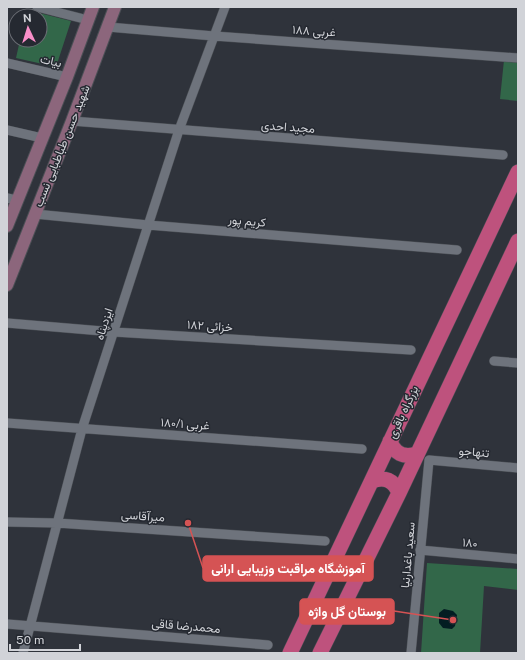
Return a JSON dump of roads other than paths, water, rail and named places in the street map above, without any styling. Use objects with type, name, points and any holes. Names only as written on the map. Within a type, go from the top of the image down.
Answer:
[{"type":"highway","name":"بزرگراه باقری","points":[[290,653],[518,172]]},
{"type":"highway","points":[[320,653],[399,493],[422,457],[518,241]]},
{"type":"highway","points":[[390,441],[395,451],[400,454],[422,457]]},
{"type":"highway","points":[[372,481],[377,479],[388,480],[393,483],[399,493]]},
{"type":"main road","name":"شهید حسن طباطبایی نسب","points":[[7,226],[12,199],[42,138],[93,7]]},
{"type":"main road","name":"شهید حسن طباطبایی نسب","points":[[7,285],[115,7]]},
{"type":"street","points":[[37,7],[88,20]]},
{"type":"street","name":"ایزدپناه","points":[[22,653],[82,429],[179,130],[225,7]]},
{"type":"street","name":"۱۸۸ غربی","points":[[108,27],[518,58]]},
{"type":"street","name":"بیات","points":[[7,63],[67,76]]},
{"type":"street","name":"مجید احدی","points":[[72,120],[179,130],[503,155]]},
{"type":"street","points":[[7,130],[42,138]]},
{"type":"street","name":"کریم پور","points":[[35,214],[148,225],[457,250]]},
{"type":"street","name":"۱۸۲ خزائی","points":[[7,323],[114,332],[411,350]]},
{"type":"street","points":[[494,361],[518,363]]},
{"type":"street","name":"۱۸۰/۱ غربی","points":[[7,423],[362,449]]},
{"type":"street","name":"تنهاجو","points":[[422,457],[518,468]]},
{"type":"street","name":"سعید باغدارنیا","points":[[411,653],[420,550],[422,457]]},
{"type":"street","name":"میرآقاسی","points":[[7,522],[57,522],[324,541]]},
{"type":"street","name":"۱۸۰","points":[[420,550],[518,559]]},
{"type":"street","name":"محمدرضا قاقی","points":[[7,624],[268,645]]},
{"type":"water","points":[[444,609],[453,611],[457,615],[455,626],[452,629],[443,628],[439,623],[439,613]]},
{"type":"place","name":"آموزشگاه مراقبت وزیبایی ارانی","points":[[188,523]]},
{"type":"place","name":"بوستان گل واژه","points":[[453,620]]}]
